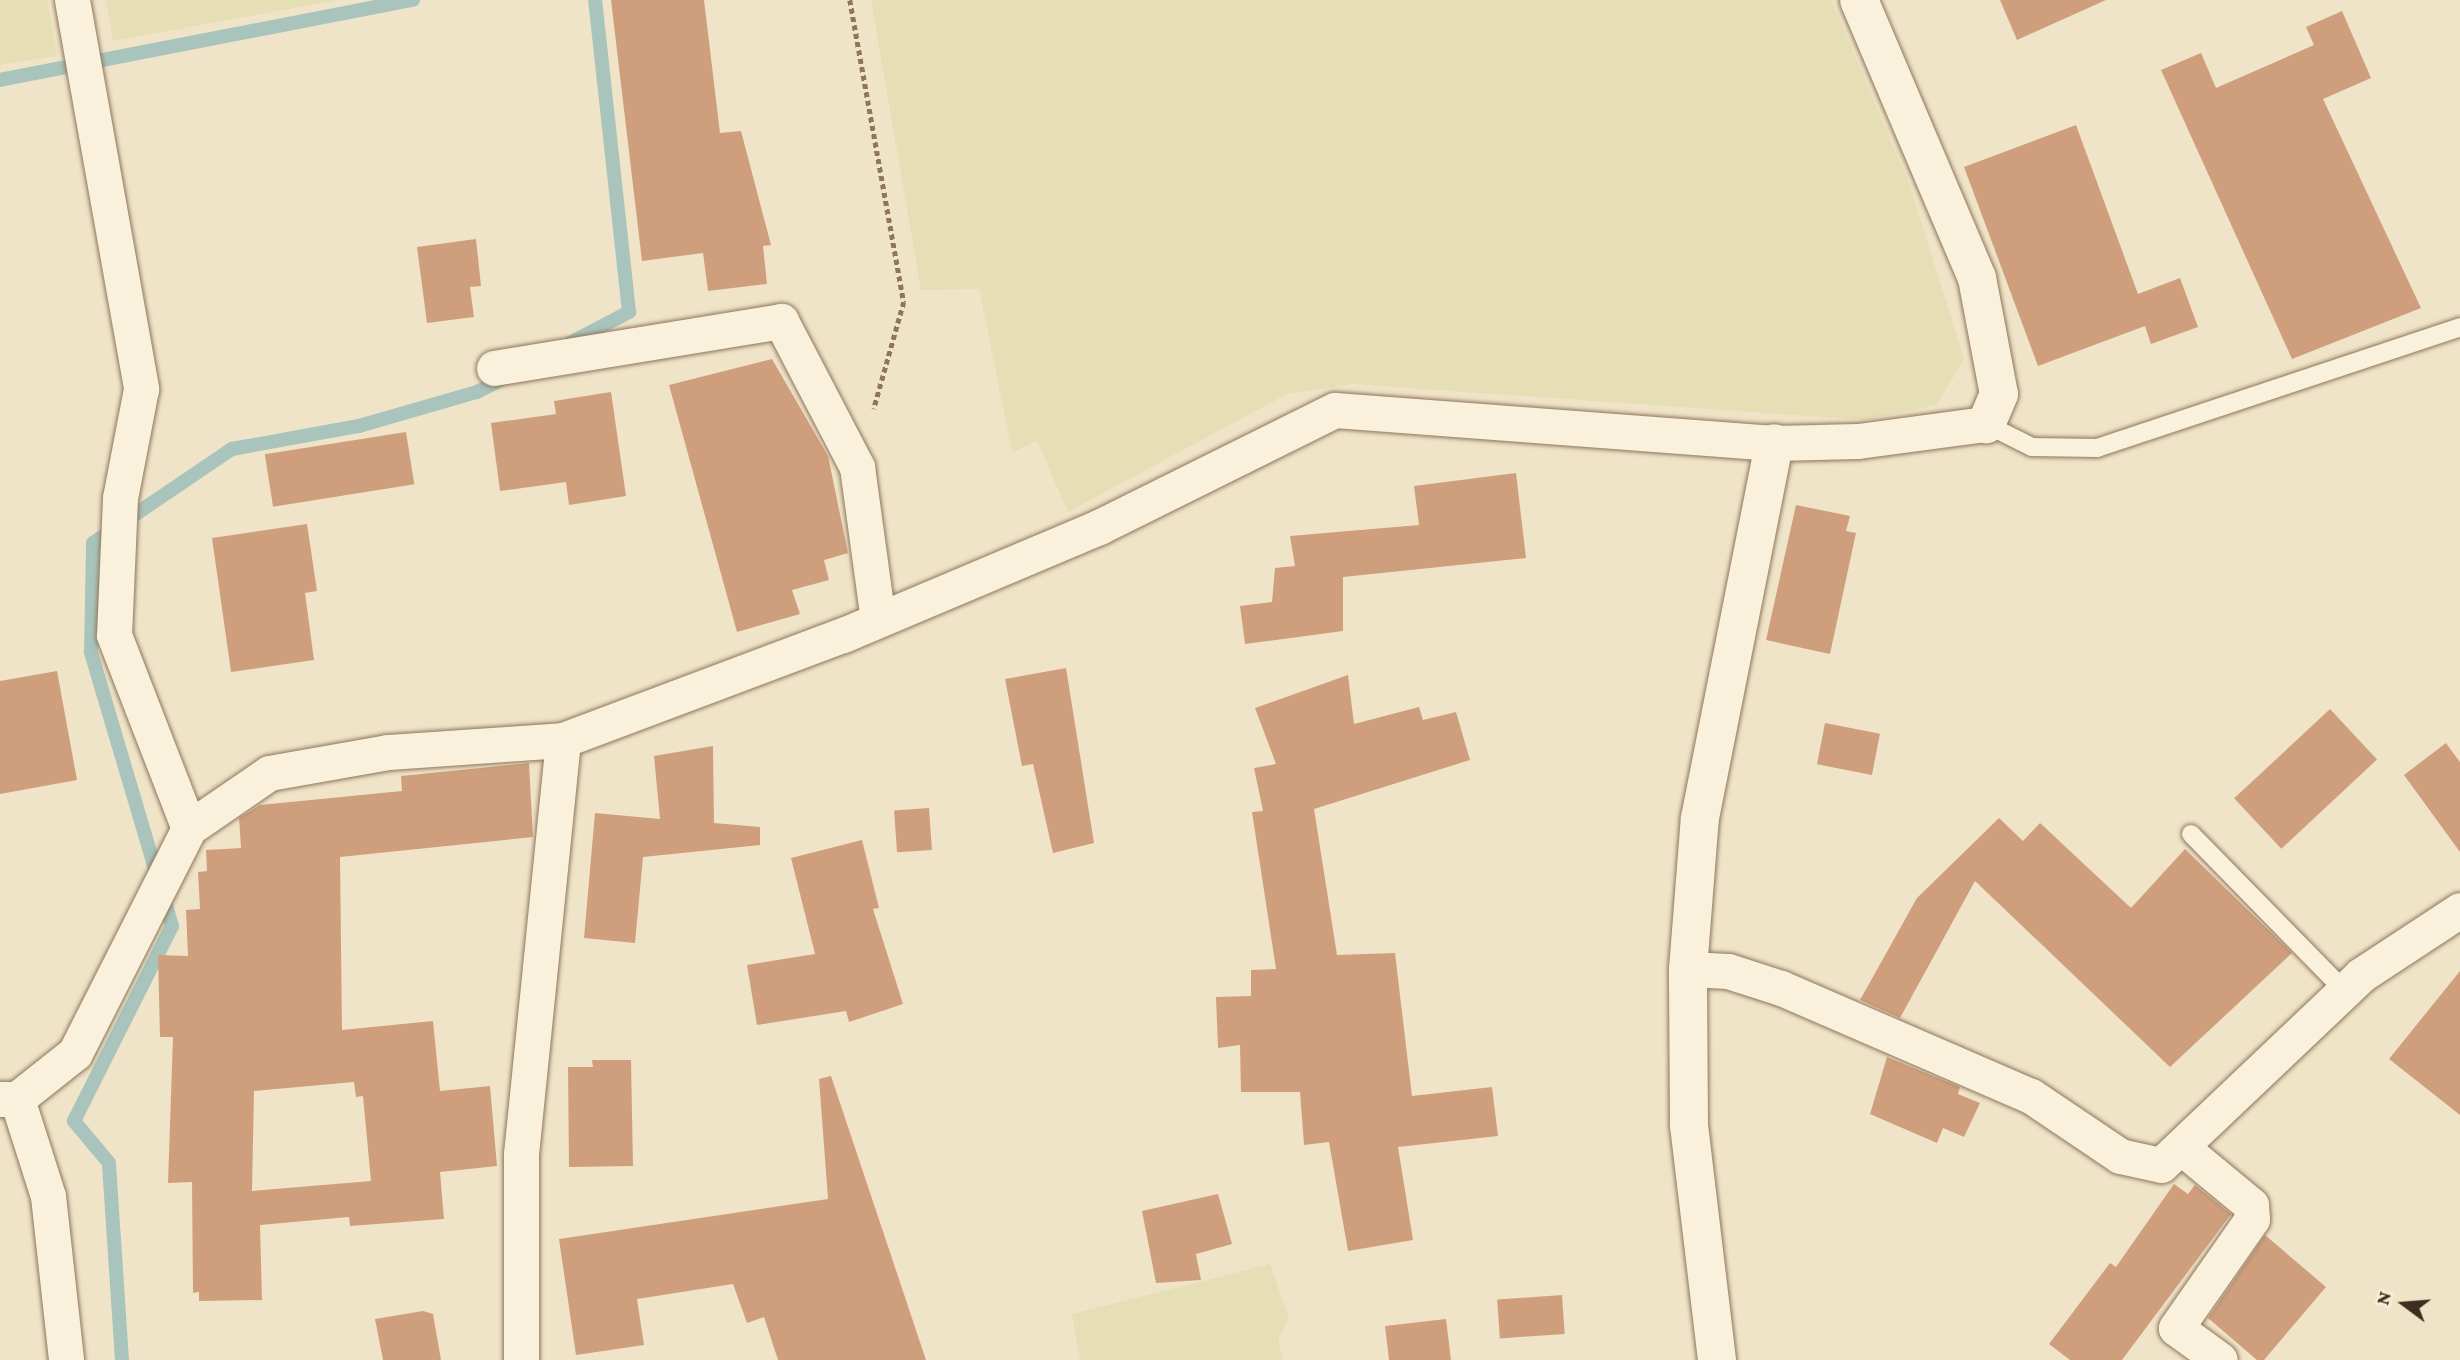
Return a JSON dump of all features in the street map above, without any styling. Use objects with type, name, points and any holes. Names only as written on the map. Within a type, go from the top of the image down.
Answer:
[{"type":"street","points":[[72,0],[141,389],[120,498],[114,635],[189,828]]},
{"type":"street","points":[[65,1360],[48,1196],[8,1099],[75,1053],[189,828],[269,773],[388,752],[563,740],[878,620],[1099,527],[1335,410],[1774,443],[1858,440],[1986,424],[1999,394],[1977,278],[1859,0]]},
{"type":"street","points":[[494,368],[781,321],[857,467],[878,620]]},
{"type":"street","points":[[1717,1360],[1689,1124],[1688,969],[1700,818],[1774,443]]},
{"type":"street","points":[[521,1360],[521,1154],[563,740]]},
{"type":"street","points":[[1688,969],[1728,971],[1781,988],[2006,1085],[2120,1156],[2161,1165],[2345,991],[2460,911]]},
{"type":"street","points":[[2181,1147],[2250,1205],[2252,1219],[2176,1328],[2220,1360]]},
{"type":"lane","points":[[1986,424],[2032,447],[2097,447],[2460,327]]},
{"type":"lane","points":[[2191,834],[2345,991]]},
{"type":"path","points":[[850,0],[904,302],[857,467]]},
{"type":"shaded area","points":[[0,0],[47,0],[57,56],[0,65]]},
{"type":"shaded area","points":[[106,0],[338,0],[113,41]]},
{"type":"shaded area","points":[[871,0],[1831,0],[1910,186],[1964,359],[1937,405],[1864,420],[1353,384],[1287,394],[1068,512],[1037,441],[1012,452],[979,289],[921,290]]},
{"type":"shaded area","points":[[1270,1264],[1289,1319],[1278,1340],[1283,1360],[1080,1360],[1072,1314]]},
{"type":"building","points":[[611,0],[704,0],[720,133],[741,131],[771,245],[763,246],[767,284],[708,291],[703,253],[642,261]]},
{"type":"building","points":[[2000,0],[2106,0],[2017,40]]},
{"type":"building","points":[[2342,11],[2371,78],[2323,99],[2421,308],[2292,359],[2161,70],[2201,53],[2216,88],[2314,45],[2306,27]]},
{"type":"building","points":[[2076,125],[2138,294],[2180,278],[2198,327],[2151,344],[2145,326],[2038,366],[1964,167]]},
{"type":"building","points":[[476,239],[481,286],[470,287],[474,317],[427,323],[417,247]]},
{"type":"building","points":[[772,359],[828,456],[848,553],[824,560],[829,580],[792,590],[800,614],[737,632],[669,385]]},
{"type":"building","points":[[611,392],[626,496],[569,505],[566,482],[500,491],[491,423],[556,414],[554,401]]},
{"type":"building","points":[[406,432],[414,484],[273,507],[265,454]]},
{"type":"building","points":[[1516,473],[1526,558],[1343,577],[1343,631],[1245,644],[1240,606],[1272,602],[1275,568],[1295,566],[1290,536],[1419,525],[1414,486]]},
{"type":"building","points":[[1796,505],[1850,516],[1846,531],[1856,533],[1830,654],[1766,640]]},
{"type":"building","points":[[307,524],[317,591],[305,593],[314,660],[231,672],[212,538]]},
{"type":"building","points":[[1066,668],[1094,843],[1053,853],[1033,764],[1022,766],[1005,679]]},
{"type":"building","points":[[57,671],[77,780],[0,794],[0,681]]},
{"type":"building","points":[[1348,675],[1354,724],[1419,707],[1423,720],[1456,712],[1470,760],[1314,809],[1337,955],[1395,953],[1412,1096],[1492,1087],[1498,1136],[1398,1147],[1413,1240],[1348,1251],[1329,1142],[1304,1145],[1300,1092],[1241,1092],[1240,1045],[1218,1048],[1216,997],[1251,996],[1251,970],[1276,969],[1252,812],[1263,811],[1254,768],[1276,764],[1255,708]]},
{"type":"building","points":[[2330,709],[2377,759],[2281,849],[2234,798]]},
{"type":"building","points":[[1825,723],[1880,734],[1872,775],[1817,764]]},
{"type":"building","points":[[2446,743],[2460,762],[2460,852],[2404,775]]},
{"type":"building","points":[[713,746],[714,823],[760,827],[760,845],[643,857],[635,943],[584,938],[595,813],[660,819],[654,756]]},
{"type":"building","points":[[529,763],[533,837],[340,857],[342,1030],[433,1021],[440,1091],[490,1086],[497,1166],[440,1172],[444,1219],[350,1226],[349,1217],[260,1225],[262,1300],[199,1301],[199,1292],[193,1293],[192,1182],[168,1183],[173,1037],[160,1037],[158,955],[188,956],[186,910],[200,909],[198,872],[207,871],[206,850],[241,848],[239,818],[260,805],[402,791],[401,776]],"holes":[[[354,1082],[356,1097],[363,1096],[371,1181],[252,1191],[254,1091]]]},
{"type":"building","points":[[929,808],[932,850],[897,852],[894,810]]},
{"type":"building","points":[[1999,818],[2023,841],[2040,823],[2131,908],[2185,849],[2292,953],[2170,1067],[1975,881],[1900,1018],[1860,1000],[1917,898]]},
{"type":"building","points":[[862,840],[879,908],[873,909],[903,1004],[849,1022],[846,1011],[757,1025],[747,965],[815,954],[791,858]]},
{"type":"building","points":[[2460,971],[2460,1115],[2389,1059]]},
{"type":"building","points":[[1887,1057],[1960,1087],[1958,1094],[1980,1103],[1964,1137],[1943,1128],[1937,1143],[1870,1114]]},
{"type":"building","points":[[592,1060],[631,1060],[633,1166],[569,1167],[568,1067],[593,1067]]},
{"type":"building","points":[[831,1076],[926,1360],[778,1360],[764,1317],[747,1323],[733,1284],[637,1299],[644,1345],[576,1355],[559,1239],[828,1199],[819,1079]]},
{"type":"building","points":[[2174,1184],[2188,1194],[2195,1185],[2231,1214],[2122,1360],[2070,1360],[2049,1344],[2110,1263],[2116,1267]]},
{"type":"building","points":[[1218,1194],[1232,1244],[1196,1254],[1201,1280],[1156,1283],[1142,1211]]},
{"type":"building","points":[[2265,1235],[2326,1287],[2264,1360],[2257,1360],[2208,1318]]},
{"type":"building","points":[[1562,1295],[1565,1334],[1500,1338],[1497,1300]]},
{"type":"building","points":[[423,1311],[433,1314],[441,1360],[383,1360],[375,1319]]},
{"type":"building","points":[[1446,1319],[1451,1360],[1389,1360],[1385,1326]]},
{"type":"waterway","points":[[0,80],[413,0]]},
{"type":"waterway","points":[[570,343],[629,312],[595,0]]},
{"type":"waterway","points":[[122,1360],[109,1163],[74,1121],[172,926],[91,652],[93,543],[232,449],[359,426],[477,392],[506,377]]}]
